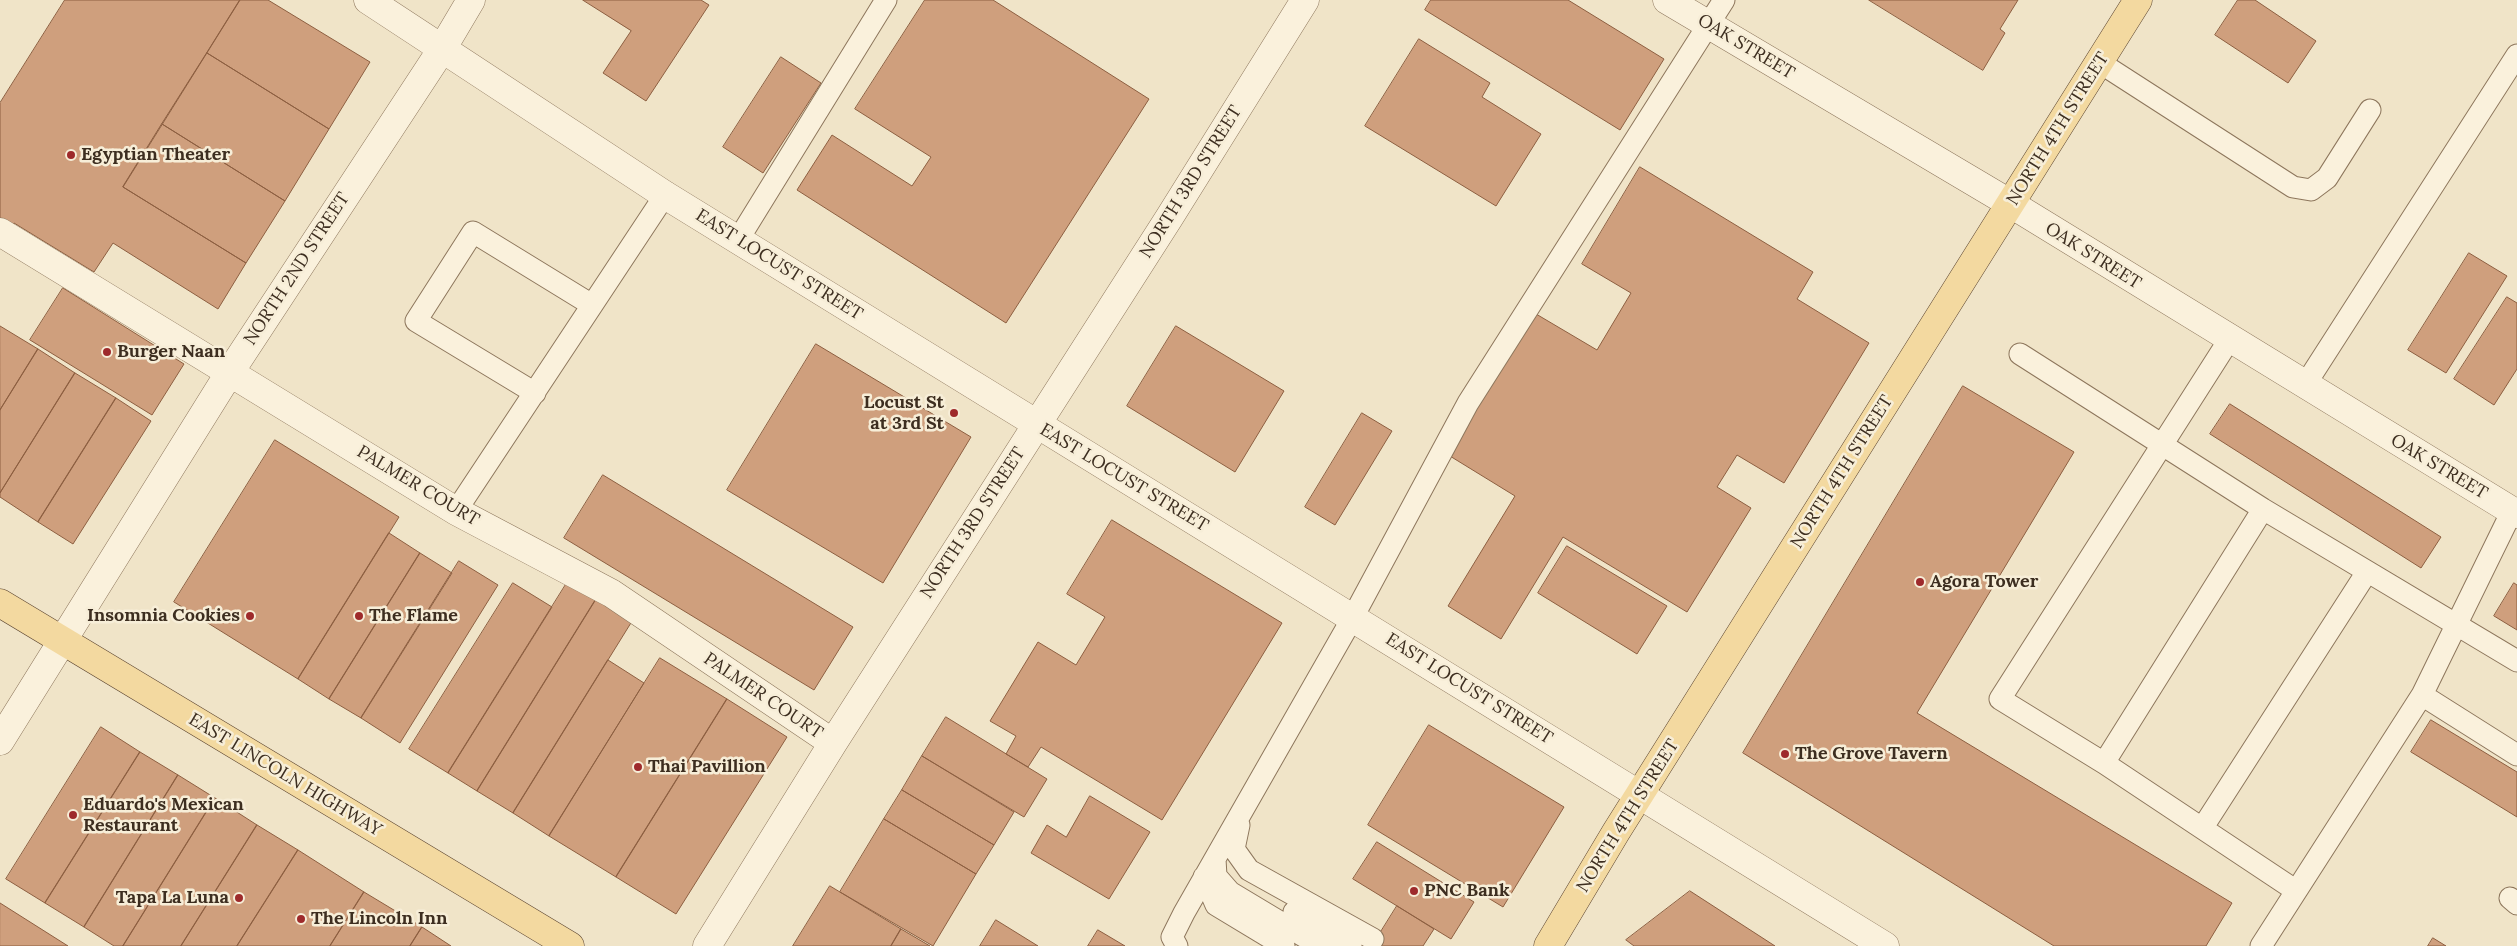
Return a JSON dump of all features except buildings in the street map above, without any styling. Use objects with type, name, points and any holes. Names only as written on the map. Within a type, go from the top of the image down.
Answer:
[{"type":"main road","name":"NORTH 4TH STREET","points":[[1548,946],[1639,795],[2138,0]]},
{"type":"main road","name":"EAST LINCOLN HIGHWAY","points":[[0,603],[570,946]]},
{"type":"street","name":"EAST LOCUST STREET","points":[[368,0],[665,195],[1885,946]]},
{"type":"street","name":"NORTH 2ND STREET","points":[[0,741],[230,372],[442,49],[471,0]]},
{"type":"street","name":"NORTH 3RD STREET","points":[[707,946],[833,743],[1169,218],[1305,0]]},
{"type":"street","name":"OAK STREET","points":[[1668,0],[2010,204],[2514,513]]},
{"type":"street","name":"PALMER COURT","points":[[0,232],[456,511],[611,593],[833,743]]},
{"type":"lane","points":[[738,240],[886,0]]},
{"type":"lane","points":[[1177,946],[1172,938],[1204,877],[1353,617],[1468,402],[1724,0]]},
{"type":"lane","points":[[2305,385],[2517,55]]},
{"type":"lane","points":[[2099,62],[2293,187],[2302,189],[2311,190],[2327,178],[2370,110]]},
{"type":"lane","points":[[456,511],[665,195]]},
{"type":"lane","points":[[535,392],[416,321],[473,232],[592,305]]},
{"type":"lane","points":[[2229,340],[2000,699],[2104,762],[2295,890]]},
{"type":"lane","points":[[2020,354],[2263,509],[2517,661]]},
{"type":"lane","points":[[2104,762],[2263,509]]},
{"type":"lane","points":[[2261,946],[2295,890],[2422,695],[2514,513]]},
{"type":"lane","points":[[2203,827],[2367,572]]},
{"type":"lane","points":[[2422,695],[2517,756]]},
{"type":"lane","points":[[1242,812],[1234,848],[1249,870],[1373,940]]},
{"type":"lane","points":[[1220,850],[1216,876],[1230,892],[1320,946]]},
{"type":"lane","points":[[1220,850],[1227,863],[1247,884],[1351,946]]},
{"type":"lane","points":[[1204,877],[1216,905],[1284,946]]},
{"type":"place","name":"Egyptian Theater","points":[[71,155]]},
{"type":"place","name":"Burger Naan","points":[[107,352]]},
{"type":"place","name":"Locust St at 3rd St","points":[[954,413]]},
{"type":"place","name":"Agora Tower","points":[[1920,582]]},
{"type":"place","name":"Insomnia Cookies","points":[[250,616]]},
{"type":"place","name":"The Flame","points":[[359,616]]},
{"type":"place","name":"The Grove Tavern","points":[[1785,754]]},
{"type":"place","name":"Thai Pavillion","points":[[638,767]]},
{"type":"place","name":"Eduardo's Mexican Restaurant","points":[[73,815]]},
{"type":"place","name":"PNC Bank","points":[[1414,891]]},
{"type":"place","name":"Tapa La Luna","points":[[239,898]]},
{"type":"place","name":"The Lincoln Inn","points":[[301,919]]}]
